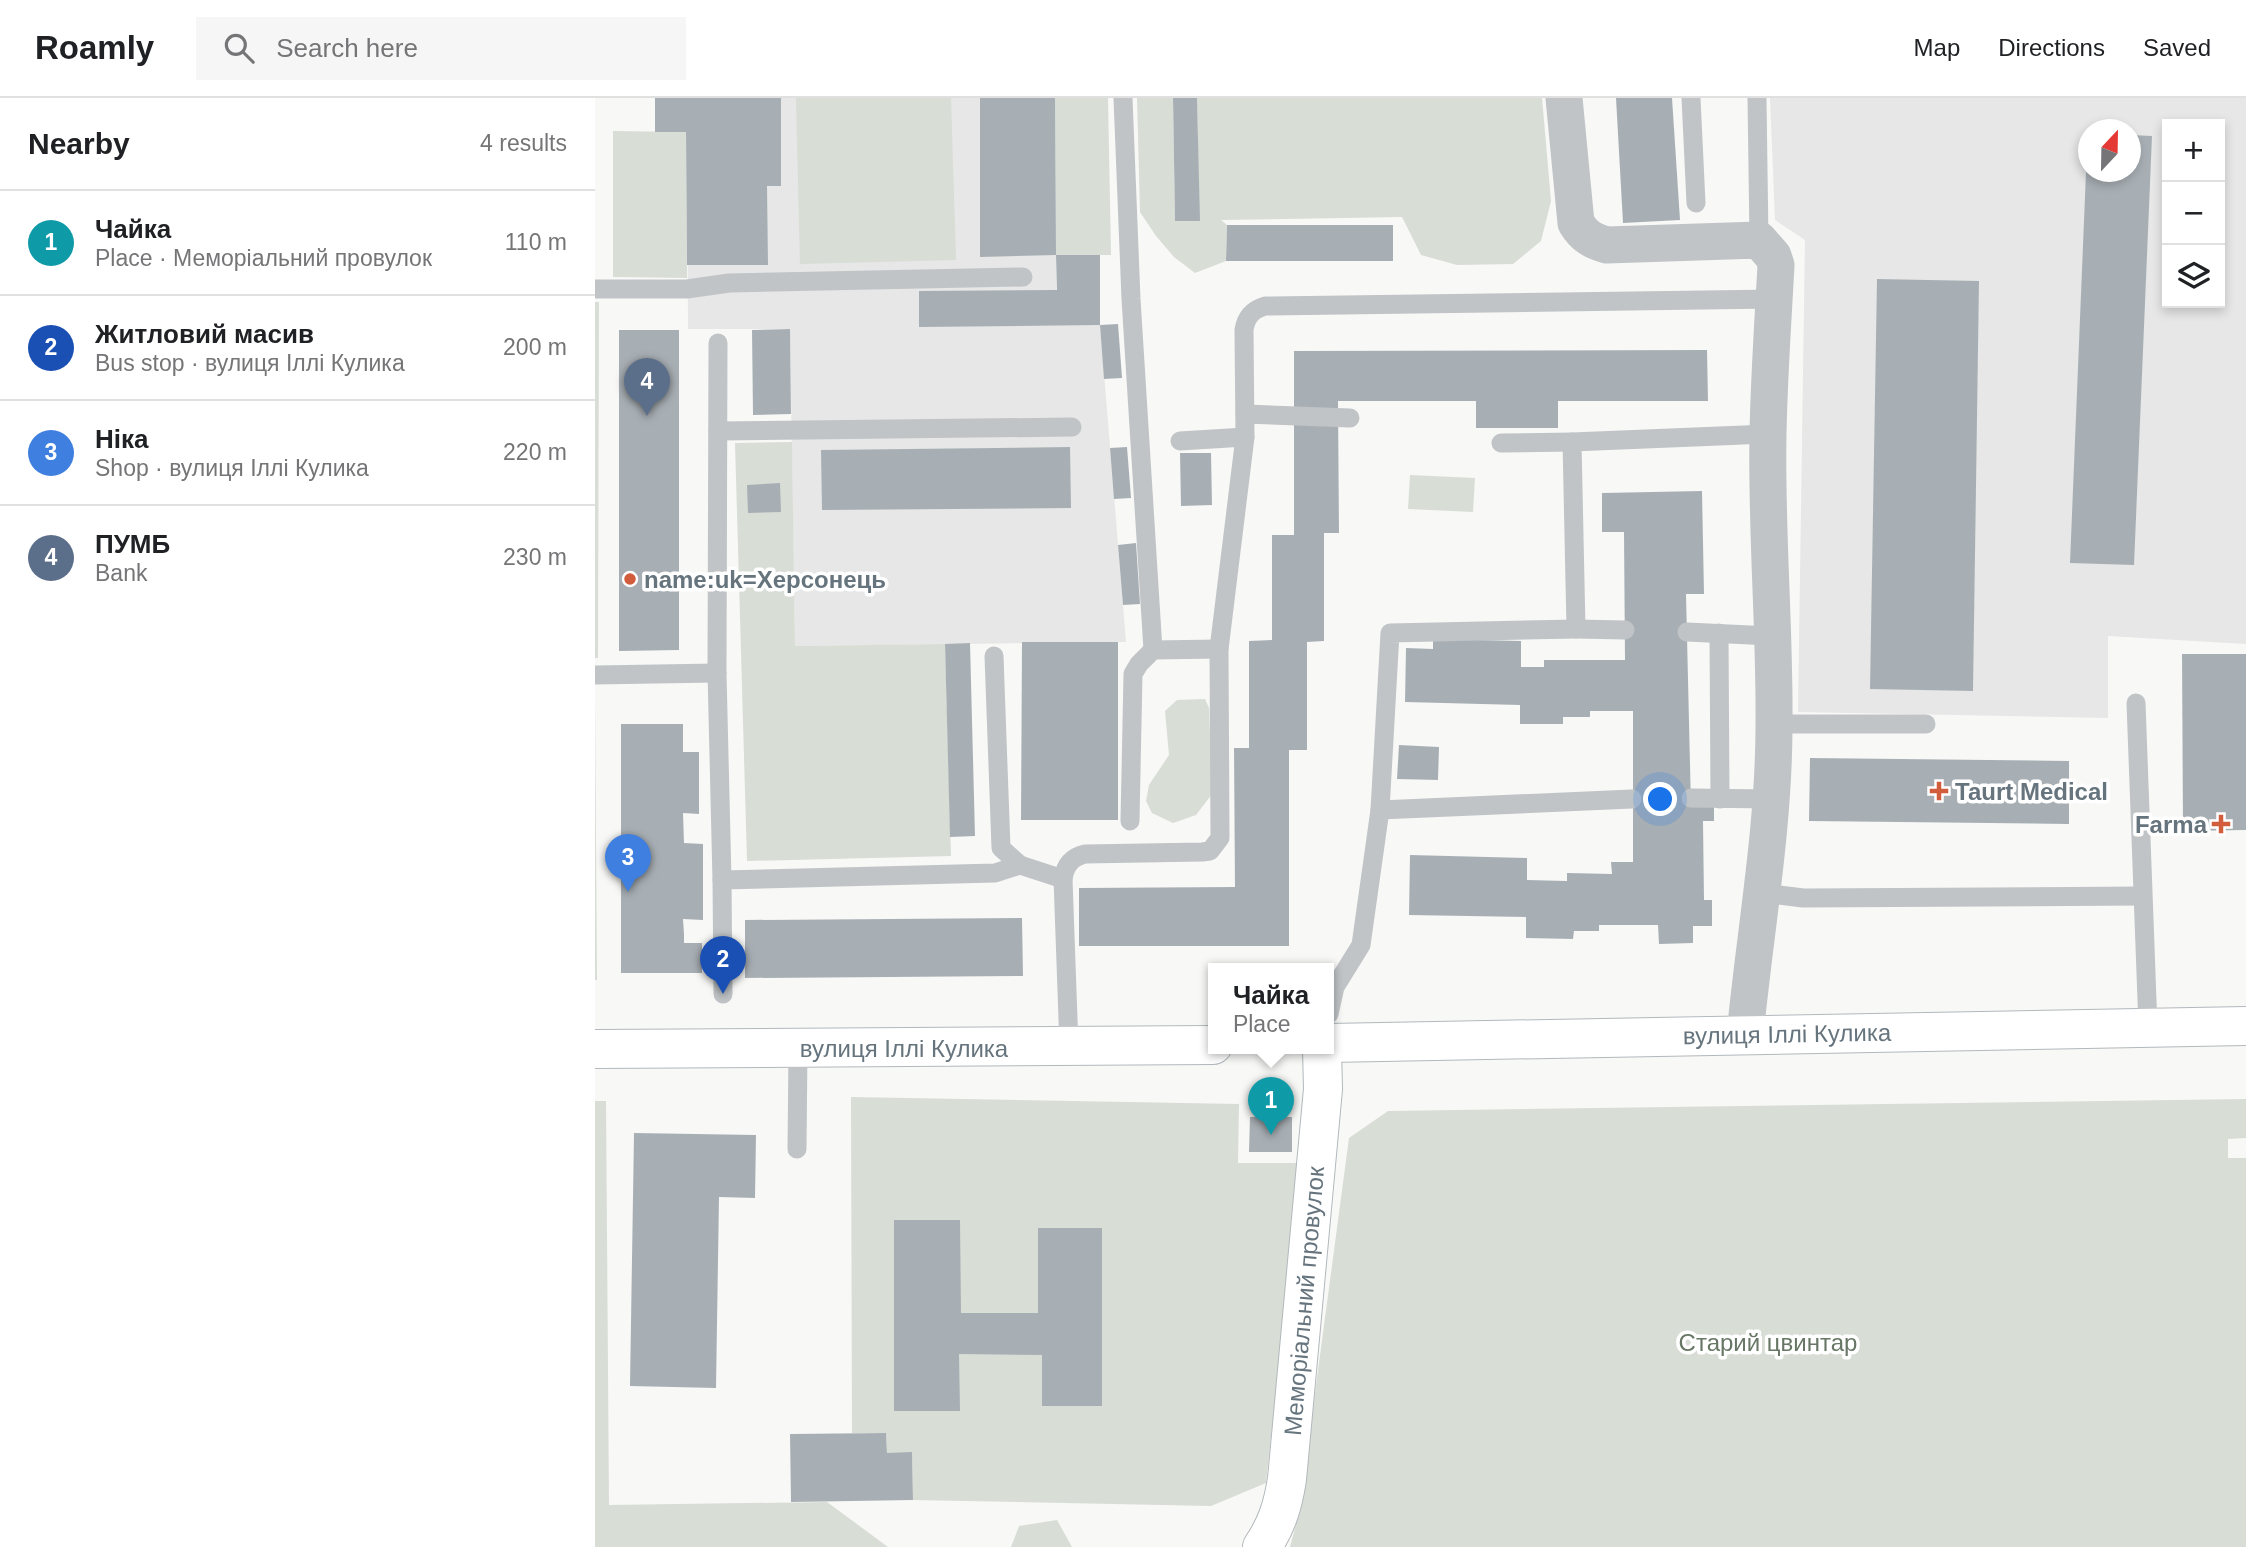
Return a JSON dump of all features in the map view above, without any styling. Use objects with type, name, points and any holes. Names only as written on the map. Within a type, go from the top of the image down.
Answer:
[{"type":"street","points":[[1564,98],[1576,223],[1583,234],[1593,241],[1607,245],[1759,240],[1773,256],[1776,265],[1768,434],[1775,724],[1772,799],[1745,1035]]},
{"type":"street","name":"вулиця Іллі Кулика","points":[[1334,1043],[2246,1026]]},
{"type":"street","name":"вулиця Іллі Кулика","points":[[595,1049],[1208,1045]]},
{"type":"street","name":"Меморіальний провулок","points":[[1262,1547],[1283,1508],[1287,1479],[1322,1103],[1322,1054]]},
{"type":"lane","points":[[1123,98],[1132,313],[1153,650]]},
{"type":"lane","points":[[1691,98],[1696,203]]},
{"type":"lane","points":[[1757,98],[1759,240]]},
{"type":"lane","points":[[595,289],[687,289],[729,283],[1023,277]]},
{"type":"lane","points":[[1069,1047],[1063,879],[1069,863],[1076,856],[1085,854],[1210,851],[1220,838],[1219,649],[1245,437],[1245,322],[1255,309],[1265,306],[1775,299]]},
{"type":"lane","points":[[718,343],[717,673],[723,994]]},
{"type":"lane","points":[[1245,414],[1350,418]]},
{"type":"lane","points":[[718,431],[1072,427]]},
{"type":"lane","points":[[1501,443],[1768,434]]},
{"type":"lane","points":[[1180,441],[1245,437]]},
{"type":"lane","points":[[1572,442],[1576,629]]},
{"type":"lane","points":[[1334,992],[1361,945],[1380,810],[1390,633],[1625,630]]},
{"type":"lane","points":[[1688,632],[1771,636]]},
{"type":"lane","points":[[1719,633],[1720,799]]},
{"type":"lane","points":[[1130,821],[1133,674],[1153,650],[1219,649]]},
{"type":"lane","points":[[994,656],[1001,848],[1020,865],[1063,879]]},
{"type":"lane","points":[[595,675],[717,673]]},
{"type":"lane","points":[[2136,703],[2148,1027]]},
{"type":"lane","points":[[1775,724],[1926,724]]},
{"type":"lane","points":[[1691,798],[1772,799]]},
{"type":"lane","points":[[1380,810],[1632,799]]},
{"type":"lane","points":[[722,880],[995,873],[1020,865]]},
{"type":"lane","points":[[1763,893],[1803,898],[2142,896]]},
{"type":"lane","points":[[797,1048],[797,1149]]},
{"type":"shaded area","points":[[687,98],[1055,98],[1057,325],[1100,325],[1126,642],[795,646],[790,329],[688,329]]},
{"type":"shaded area","points":[[1770,98],[2246,98],[2246,644],[2108,636],[2108,718],[1798,712],[1805,240],[1775,220]]},
{"type":"green space","points":[[796,98],[951,98],[956,260],[800,264]]},
{"type":"green space","points":[[1055,98],[1108,98],[1111,255],[1056,255]]},
{"type":"green space","points":[[1137,98],[1173,98],[1175,220],[1199,221],[1197,98],[1542,98],[1551,201],[1541,241],[1513,264],[1457,265],[1421,255],[1402,217],[1221,220],[1227,225],[1226,261],[1195,273],[1174,257],[1140,212]]},
{"type":"green space","points":[[613,131],[686,132],[687,278],[613,277]]},
{"type":"green space","points":[[595,302],[599,302],[598,658],[595,658]]},
{"type":"green space","points":[[792,442],[795,646],[945,644],[951,856],[747,861],[735,443]]},
{"type":"green space","points":[[1410,475],[1475,478],[1473,512],[1408,509]]},
{"type":"green space","points":[[595,698],[597,980],[595,980]]},
{"type":"green space","points":[[1205,699],[1209,708],[1212,794],[1196,815],[1173,823],[1152,813],[1146,801],[1149,785],[1169,755],[1165,711],[1177,700]]},
{"type":"green space","points":[[851,1097],[1239,1104],[1238,1163],[1300,1163],[1266,1483],[1211,1506],[913,1500],[912,1453],[887,1453],[886,1433],[852,1433]]},
{"type":"green space","name":"Старий цвинтар","points":[[2246,1099],[2246,1138],[2228,1139],[2228,1158],[2246,1158],[2246,1547],[1290,1547],[1299,1513],[1349,1138],[1388,1111]]},
{"type":"green space","points":[[595,1101],[606,1101],[609,1505],[827,1502],[888,1547],[595,1547]]},
{"type":"green space","points":[[1057,1520],[1072,1547],[1011,1547],[1019,1526]]},
{"type":"building","points":[[655,98],[781,98],[781,186],[767,186],[768,265],[687,265],[686,132],[655,132]]},
{"type":"building","points":[[980,98],[1055,98],[1056,255],[980,257]]},
{"type":"building","points":[[1173,98],[1197,98],[1200,221],[1175,221]]},
{"type":"building","points":[[1616,98],[1672,98],[1680,220],[1623,223]]},
{"type":"building","points":[[2141,136],[2152,136],[2134,565],[2070,563],[2086,182],[2141,182]]},
{"type":"building","points":[[1227,225],[1393,225],[1393,261],[1226,261]]},
{"type":"building","points":[[1056,255],[1100,255],[1100,325],[919,327],[919,291],[1057,290]]},
{"type":"building","points":[[1877,279],[1979,281],[1973,691],[1870,689]]},
{"type":"building","points":[[1118,324],[1122,378],[1104,379],[1100,325]]},
{"type":"building","points":[[790,329],[791,414],[753,415],[752,330]]},
{"type":"building","points":[[619,330],[679,330],[679,650],[619,651]]},
{"type":"building","points":[[1707,350],[1708,401],[1558,401],[1558,428],[1476,428],[1476,401],[1338,401],[1339,533],[1324,533],[1324,641],[1307,642],[1307,750],[1289,750],[1289,946],[1079,946],[1079,888],[1235,887],[1234,748],[1249,748],[1249,641],[1272,640],[1272,535],[1294,535],[1294,351]]},
{"type":"building","points":[[1070,447],[1071,508],[822,510],[821,450]]},
{"type":"building","points":[[1127,447],[1131,498],[1114,499],[1110,448]]},
{"type":"building","points":[[1180,453],[1211,453],[1212,505],[1181,506]]},
{"type":"building","points":[[780,483],[781,512],[748,513],[747,485]]},
{"type":"building","points":[[1702,491],[1704,594],[1686,594],[1691,807],[1714,807],[1714,821],[1703,821],[1704,900],[1712,900],[1712,926],[1693,926],[1693,943],[1659,944],[1658,925],[1599,925],[1599,931],[1574,931],[1573,939],[1526,938],[1526,917],[1409,915],[1410,855],[1527,858],[1527,880],[1567,881],[1567,873],[1612,874],[1611,862],[1633,862],[1633,711],[1590,711],[1590,717],[1563,717],[1563,724],[1520,724],[1520,705],[1405,702],[1406,648],[1433,649],[1433,639],[1521,641],[1521,667],[1544,667],[1544,660],[1625,660],[1624,532],[1602,532],[1602,493]]},
{"type":"building","points":[[1136,543],[1140,604],[1123,605],[1118,545]]},
{"type":"building","points":[[1022,642],[1118,642],[1118,820],[1021,820]]},
{"type":"building","points":[[970,643],[975,836],[950,837],[945,644]]},
{"type":"building","points":[[2182,654],[2246,654],[2246,830],[2183,831]]},
{"type":"building","points":[[621,724],[683,724],[683,752],[699,752],[699,814],[683,813],[684,843],[703,844],[703,920],[683,919],[684,943],[702,943],[702,973],[621,973]]},
{"type":"building","points":[[1399,745],[1439,747],[1438,780],[1397,779]]},
{"type":"building","name":"Taurt Medical","points":[[1810,758],[2069,761],[2069,824],[1809,821]]},
{"type":"building","points":[[1022,918],[1023,976],[745,978],[745,920]]},
{"type":"building","points":[[1250,1117],[1292,1117],[1292,1152],[1249,1152]]},
{"type":"building","points":[[634,1133],[756,1135],[755,1198],[719,1197],[716,1388],[630,1386]]},
{"type":"building","points":[[894,1220],[960,1220],[961,1313],[1038,1313],[1038,1228],[1102,1228],[1102,1406],[1042,1406],[1042,1355],[959,1354],[960,1411],[894,1411]]},
{"type":"building","points":[[886,1433],[887,1453],[912,1452],[913,1500],[791,1502],[790,1434]]},
{"type":"place","name":"ПУМБ","points":[[647,416]]},
{"type":"place","name":"name:uk=Херсонець","points":[[630,579]]},
{"type":"place","name":"Taurt Medical","points":[[1939,791]]},
{"type":"place","name":"Farma","points":[[2221,824]]},
{"type":"place","name":"Ніка","points":[[628,892]]},
{"type":"place","name":"Житловий масив","points":[[723,994]]},
{"type":"place","name":"Чайка","points":[[1271,1135]]}]
